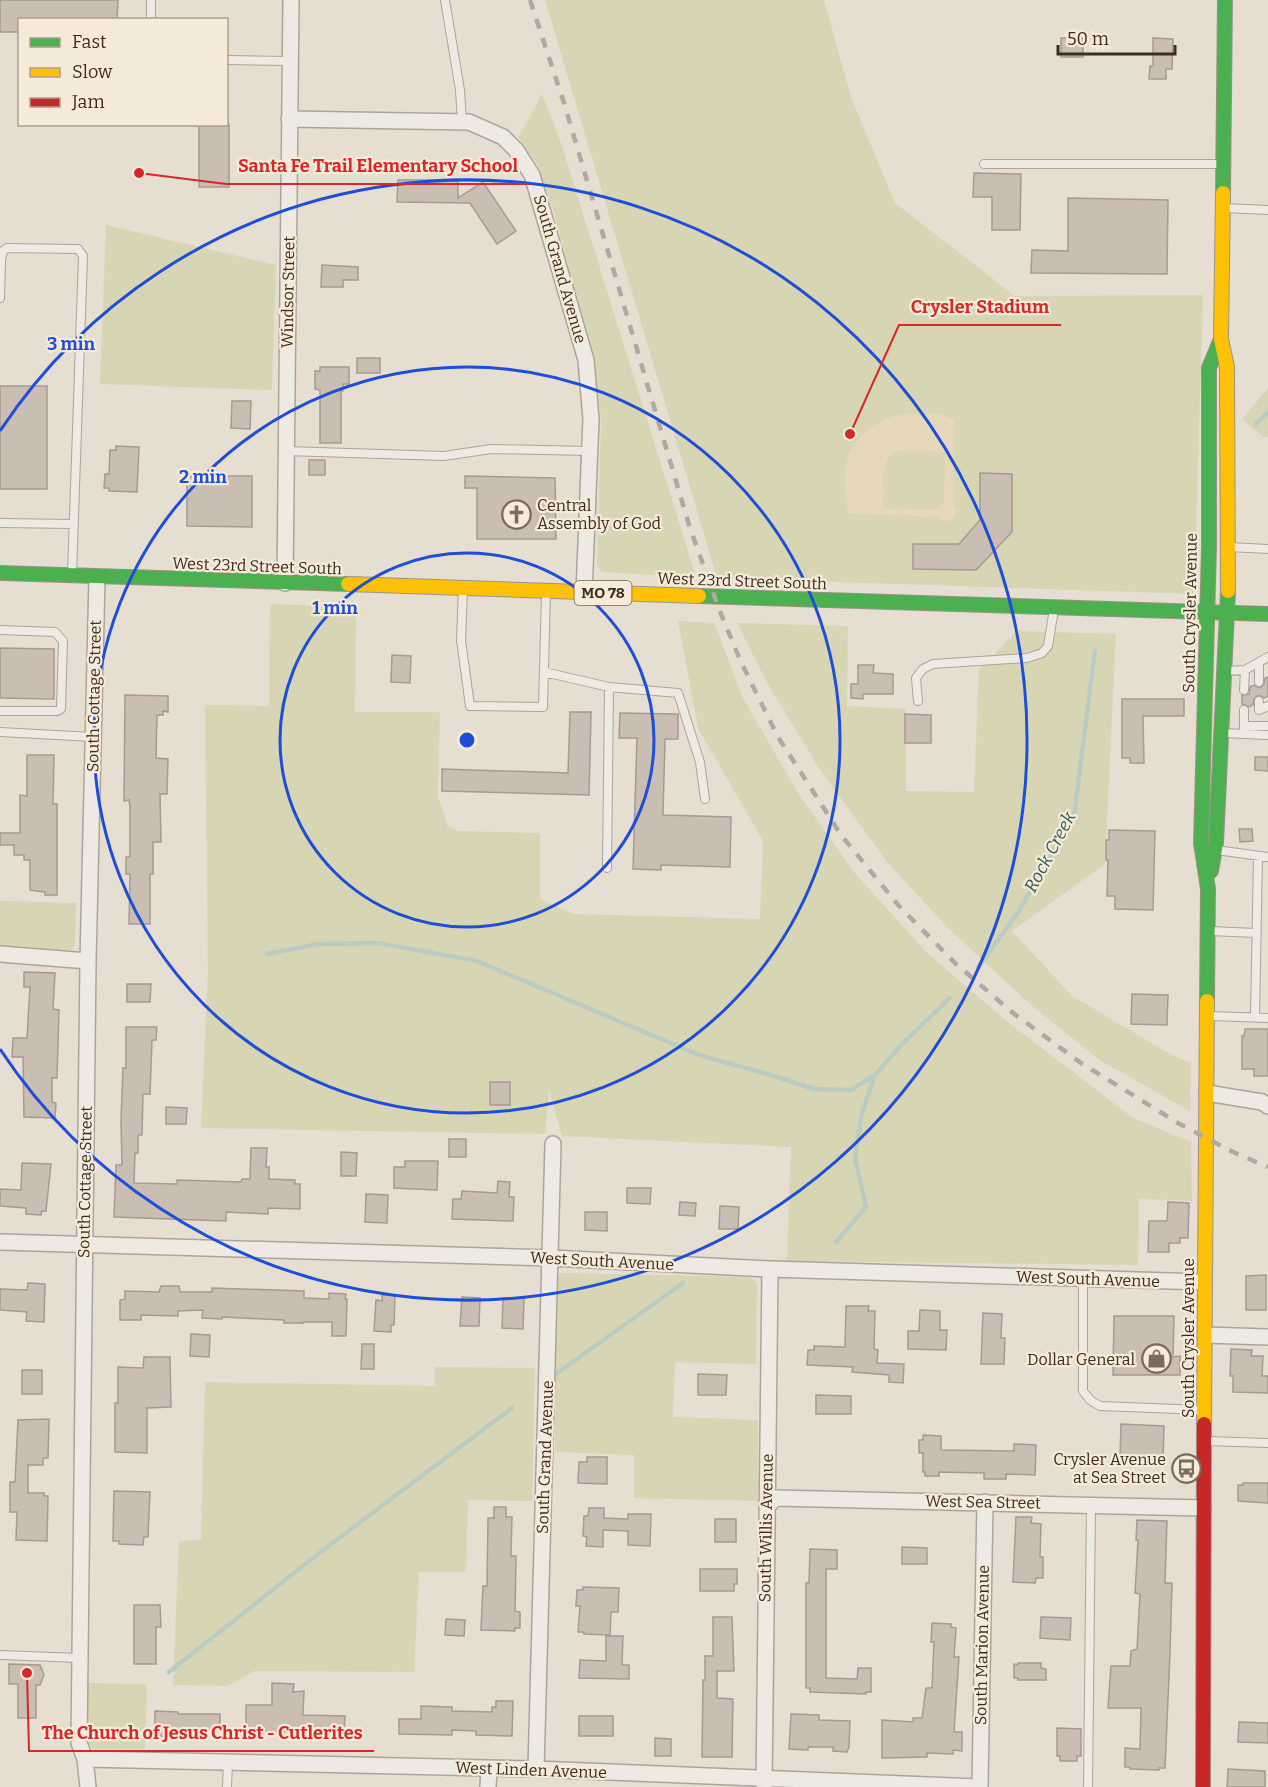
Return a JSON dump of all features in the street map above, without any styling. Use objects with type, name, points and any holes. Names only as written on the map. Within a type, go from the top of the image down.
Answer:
[{"type":"main road","name":"South Crysler Avenue","points":[[1208,889],[1215,850],[1228,612],[1227,367],[1221,339],[1225,0]]},
{"type":"main road","name":"South Crysler Avenue","points":[[1203,1787],[1204,1282],[1208,1093],[1208,889],[1201,843],[1207,612],[1209,368],[1221,339]]},
{"type":"main road","name":"West 23rd Street South","points":[[0,573],[1268,614]]},
{"type":"street","name":"Windsor Street","points":[[285,583],[291,0]]},
{"type":"street","name":"South Grand Avenue","points":[[289,119],[469,122],[503,137],[516,150],[532,175],[585,353],[591,419],[584,593]]},
{"type":"street","name":"South Cottage Street","points":[[88,1787],[85,1759],[79,1743],[88,961],[97,577]]},
{"type":"street","points":[[0,954],[88,961]]},
{"type":"street","points":[[1208,1093],[1262,1102],[1268,1106]]},
{"type":"street","name":"South Grand Avenue","points":[[536,1769],[553,1144]]},
{"type":"street","name":"West South Avenue","points":[[0,1242],[551,1258],[770,1269],[1204,1282]]},
{"type":"street","name":"South Willis Avenue","points":[[764,1782],[770,1269]]},
{"type":"street","points":[[1205,1335],[1268,1337]]},
{"type":"street","name":"West Sea Street","points":[[767,1507],[775,1498],[1203,1508]]},
{"type":"street","name":"South Marion Avenue","points":[[979,1787],[985,1502]]},
{"type":"street","name":"West Linden Avenue","points":[[85,1759],[536,1769],[764,1782],[979,1787]]},
{"type":"street","points":[[488,1787],[489,1769]]},
{"type":"lane","points":[[151,0],[151,18]]},
{"type":"lane","points":[[445,0],[460,90],[462,122]]},
{"type":"lane","points":[[228,60],[290,61]]},
{"type":"lane","points":[[984,164],[1223,164]]},
{"type":"lane","points":[[1223,208],[1268,210]]},
{"type":"lane","points":[[0,298],[1,260],[3,251],[7,248],[78,249],[82,253],[72,576]]},
{"type":"lane","points":[[286,451],[444,456],[491,449],[590,451]]},
{"type":"lane","points":[[0,523],[74,524]]},
{"type":"lane","points":[[1227,547],[1268,549]]},
{"type":"lane","points":[[464,589],[461,640],[470,706],[543,707],[546,591]]},
{"type":"lane","points":[[918,701],[916,678],[923,669],[933,664],[1027,658],[1042,653],[1048,646],[1054,608]]},
{"type":"lane","points":[[0,630],[55,632],[63,641],[61,709],[57,711],[0,711]]},
{"type":"lane","points":[[1225,671],[1245,670],[1268,657]]},
{"type":"lane","points":[[1259,663],[1259,682]]},
{"type":"lane","points":[[1244,690],[1245,670]]},
{"type":"lane","points":[[544,672],[609,687],[678,693],[700,762],[705,799]]},
{"type":"lane","points":[[607,868],[609,687]]},
{"type":"lane","points":[[1244,730],[1244,713],[1259,706],[1268,706]]},
{"type":"lane","points":[[1222,733],[1268,726]]},
{"type":"lane","points":[[1244,730],[1268,735]]},
{"type":"lane","points":[[0,732],[93,737]]},
{"type":"lane","points":[[1215,850],[1268,857]]},
{"type":"lane","points":[[1255,1017],[1258,856]]},
{"type":"lane","points":[[1208,931],[1256,933]]},
{"type":"lane","points":[[1208,1016],[1268,1018]]},
{"type":"lane","points":[[1083,1278],[1083,1390],[1090,1400],[1100,1406],[1204,1410]]},
{"type":"lane","points":[[1204,1441],[1268,1443]]},
{"type":"lane","points":[[1088,1787],[1091,1505]]},
{"type":"lane","points":[[0,1655],[80,1658]]},
{"type":"lane","points":[[227,1787],[228,1762]]},
{"type":"shaded area","points":[[545,0],[824,0],[851,97],[895,203],[1015,296],[1203,295],[1194,594],[717,578]]},
{"type":"shaded area","points":[[542,94],[561,143],[696,577],[602,572],[597,565],[601,422],[595,364],[552,206],[538,166],[518,138]]},
{"type":"shaded area","points":[[106,225],[276,265],[272,390],[100,384]]},
{"type":"shaded area","points":[[1268,388],[1268,437],[1263,437],[1242,419]]},
{"type":"shaded area","points":[[270,604],[356,607],[355,712],[440,712],[438,796],[447,825],[459,831],[540,833],[540,899],[573,914],[760,919],[763,841],[698,728],[678,621],[714,623],[743,698],[797,791],[853,871],[926,952],[1004,1019],[1133,1118],[1191,1142],[1192,1201],[1139,1199],[1138,1265],[787,1261],[791,1147],[562,1136],[549,1090],[545,1134],[201,1128],[208,972],[205,705],[269,706]]},
{"type":"shaded area","points":[[737,623],[848,626],[847,706],[906,709],[906,791],[974,792],[979,669],[1017,631],[1116,634],[1105,864],[1012,931],[1071,995],[1168,1053],[1191,1063],[1190,1111],[1101,1061],[1030,1004],[948,928],[887,862],[817,765],[766,681]]},
{"type":"shaded area","points":[[0,901],[76,903],[75,944],[70,952],[0,945]]},
{"type":"shaded area","points":[[561,1273],[750,1277],[757,1283],[756,1364],[675,1362],[673,1417],[758,1420],[758,1501],[634,1498],[634,1455],[555,1452],[556,1280]]},
{"type":"shaded area","points":[[435,1367],[535,1368],[532,1501],[468,1500],[466,1572],[419,1572],[414,1672],[254,1671],[228,1686],[173,1685],[179,1541],[201,1540],[205,1382],[435,1386]]},
{"type":"shaded area","points":[[85,1683],[147,1684],[145,1749],[93,1749],[86,1741]]},
{"type":"sand","points":[[937,414],[954,419],[953,504],[956,510],[955,517],[943,522],[937,517],[848,513],[845,490],[846,466],[857,441],[870,428],[886,419],[897,415]],"holes":[[[897,451],[945,452],[944,501],[937,510],[884,508],[885,468],[891,455]]]},
{"type":"building","points":[[0,0],[118,0],[117,18],[18,18],[18,32],[0,32]]},
{"type":"building","points":[[1061,38],[1083,38],[1083,57],[1061,57]]},
{"type":"building","points":[[1153,38],[1173,39],[1172,69],[1166,69],[1166,79],[1149,79],[1150,66],[1153,66]]},
{"type":"building","points":[[229,124],[229,187],[199,187],[199,126],[228,126]]},
{"type":"building","points":[[974,173],[1021,174],[1020,230],[992,230],[992,197],[973,197]]},
{"type":"building","points":[[398,180],[458,180],[458,198],[483,182],[516,231],[497,244],[470,203],[397,202]]},
{"type":"building","points":[[1068,198],[1168,200],[1167,274],[1031,273],[1032,250],[1068,251]]},
{"type":"building","points":[[322,265],[358,267],[358,280],[343,280],[343,287],[321,287]]},
{"type":"building","points":[[357,358],[380,358],[380,373],[357,373]]},
{"type":"building","points":[[320,367],[349,367],[349,384],[343,384],[343,391],[341,391],[341,443],[320,443],[320,390],[315,389],[315,371],[320,371]]},
{"type":"building","points":[[0,386],[47,386],[47,489],[0,489]]},
{"type":"building","points":[[232,401],[251,401],[250,429],[231,428]]},
{"type":"building","points":[[116,446],[139,447],[137,492],[109,491],[109,488],[104,488],[105,474],[109,474],[110,450],[116,450]]},
{"type":"building","points":[[309,460],[325,460],[325,475],[309,475]]},
{"type":"building","points":[[980,473],[1012,474],[1012,532],[976,570],[913,569],[913,544],[959,544],[980,520]]},
{"type":"building","points":[[187,476],[252,476],[252,527],[187,526]]},
{"type":"building","name":"Central Assembly of God","points":[[465,476],[555,478],[556,539],[477,539],[477,488],[465,488]]},
{"type":"building","points":[[0,648],[54,649],[54,699],[0,698]]},
{"type":"building","points":[[392,655],[411,656],[410,683],[391,682]]},
{"type":"building","points":[[858,665],[874,665],[873,673],[893,674],[893,694],[863,694],[863,699],[851,698],[851,684],[858,684]]},
{"type":"building","points":[[1268,677],[1268,696],[1264,698],[1257,696],[1253,705],[1249,707],[1242,704],[1242,695],[1249,694],[1250,687],[1254,685],[1261,687],[1265,678]]},
{"type":"building","points":[[125,695],[168,696],[168,712],[163,711],[163,715],[157,715],[156,758],[168,759],[167,794],[160,794],[161,842],[153,842],[153,874],[150,874],[150,924],[129,924],[130,874],[126,874],[126,857],[130,857],[130,807],[129,800],[124,801]]},
{"type":"building","points":[[1122,699],[1184,699],[1184,716],[1143,716],[1144,763],[1130,763],[1130,758],[1122,758]]},
{"type":"building","points":[[570,712],[591,712],[589,795],[442,791],[442,769],[568,773]]},
{"type":"building","points":[[620,713],[678,714],[678,739],[665,739],[663,815],[731,817],[730,867],[661,865],[661,870],[633,869],[637,738],[619,738]]},
{"type":"building","points":[[905,714],[931,715],[931,743],[905,743]]},
{"type":"building","points":[[27,755],[54,755],[53,804],[57,804],[57,895],[45,895],[45,892],[30,890],[30,860],[24,860],[24,855],[14,855],[14,845],[0,845],[0,833],[20,833],[20,795],[27,796]]},
{"type":"building","points":[[1255,757],[1268,757],[1268,771],[1255,770]]},
{"type":"building","points":[[1239,829],[1252,829],[1253,841],[1240,842]]},
{"type":"building","points":[[1109,830],[1155,831],[1153,910],[1115,909],[1115,896],[1107,896],[1106,840],[1109,840]]},
{"type":"building","points":[[24,972],[55,973],[53,1009],[59,1010],[57,1078],[52,1078],[52,1102],[56,1103],[55,1118],[24,1117],[23,1057],[12,1057],[13,1038],[27,1038],[30,987],[24,987]]},
{"type":"building","points":[[127,984],[151,984],[150,1002],[127,1002]]},
{"type":"building","points":[[1132,994],[1168,995],[1167,1025],[1131,1024]]},
{"type":"building","points":[[126,1027],[157,1027],[156,1040],[152,1040],[150,1094],[143,1094],[142,1135],[138,1135],[138,1153],[135,1153],[134,1183],[177,1184],[177,1180],[241,1182],[242,1179],[250,1179],[251,1148],[267,1148],[266,1167],[269,1167],[269,1179],[295,1180],[295,1184],[300,1184],[300,1209],[268,1208],[268,1214],[226,1212],[226,1221],[114,1217],[116,1165],[122,1165],[121,1121],[123,1068],[126,1068]]},
{"type":"building","points":[[1245,1029],[1268,1029],[1268,1076],[1254,1076],[1254,1069],[1242,1069],[1242,1036],[1244,1036]]},
{"type":"building","points":[[490,1082],[510,1082],[510,1105],[490,1105]]},
{"type":"building","points":[[166,1107],[187,1108],[186,1124],[166,1124]]},
{"type":"building","points":[[449,1139],[466,1139],[466,1157],[449,1157]]},
{"type":"building","points":[[341,1152],[357,1153],[356,1176],[341,1176]]},
{"type":"building","points":[[405,1161],[438,1161],[437,1190],[394,1188],[394,1167],[405,1167]]},
{"type":"building","points":[[22,1163],[51,1164],[46,1211],[42,1211],[41,1215],[26,1214],[26,1208],[0,1206],[0,1189],[21,1190]]},
{"type":"building","points":[[498,1181],[510,1182],[509,1197],[514,1197],[513,1221],[452,1219],[453,1199],[461,1199],[462,1191],[497,1193]]},
{"type":"building","points":[[627,1188],[651,1188],[650,1204],[627,1203]]},
{"type":"building","points":[[366,1194],[388,1195],[387,1223],[365,1222]]},
{"type":"building","points":[[680,1202],[696,1203],[695,1216],[679,1215]]},
{"type":"building","points":[[1168,1202],[1189,1203],[1188,1238],[1180,1238],[1180,1243],[1169,1243],[1169,1252],[1148,1252],[1149,1221],[1167,1221]]},
{"type":"building","points":[[720,1206],[739,1207],[738,1229],[719,1229]]},
{"type":"building","points":[[585,1212],[607,1212],[607,1231],[585,1230]]},
{"type":"building","points":[[1266,1275],[1266,1310],[1246,1310],[1246,1276]]},
{"type":"building","points":[[28,1283],[45,1284],[44,1322],[26,1321],[27,1312],[0,1310],[0,1289],[27,1290]]},
{"type":"building","points":[[161,1286],[179,1286],[180,1292],[212,1292],[212,1288],[304,1291],[304,1298],[329,1299],[329,1293],[346,1294],[346,1336],[332,1336],[332,1322],[284,1323],[284,1320],[202,1318],[203,1310],[178,1311],[178,1316],[141,1315],[141,1320],[120,1320],[120,1300],[125,1299],[125,1291],[159,1292]]},
{"type":"building","points":[[382,1295],[395,1295],[394,1325],[391,1325],[391,1332],[374,1331],[376,1300],[382,1301]]},
{"type":"building","points":[[462,1297],[480,1298],[479,1326],[460,1326]]},
{"type":"building","points":[[503,1298],[524,1298],[523,1329],[502,1328]]},
{"type":"building","points":[[846,1306],[869,1306],[868,1311],[875,1311],[874,1349],[878,1350],[877,1363],[904,1364],[903,1383],[889,1382],[889,1375],[852,1372],[853,1367],[807,1365],[808,1350],[814,1350],[814,1346],[845,1347]]},
{"type":"building","points":[[920,1310],[940,1311],[940,1330],[947,1330],[946,1350],[908,1349],[908,1331],[919,1331]]},
{"type":"building","points":[[983,1313],[1002,1314],[1001,1338],[1005,1338],[1004,1364],[981,1364]]},
{"type":"building","points":[[1114,1316],[1174,1316],[1173,1357],[1180,1356],[1180,1375],[1113,1375]]},
{"type":"building","points":[[191,1334],[210,1335],[209,1357],[190,1356]]},
{"type":"building","points":[[362,1344],[374,1344],[374,1369],[361,1369]]},
{"type":"building","points":[[1231,1349],[1252,1350],[1251,1356],[1263,1356],[1262,1376],[1268,1376],[1268,1393],[1233,1392],[1233,1376],[1230,1376]]},
{"type":"building","points":[[144,1357],[170,1357],[171,1407],[147,1408],[147,1453],[115,1452],[118,1367],[143,1368]]},
{"type":"building","points":[[22,1370],[42,1370],[42,1394],[22,1394]]},
{"type":"building","points":[[698,1374],[727,1375],[726,1395],[698,1395]]},
{"type":"building","points":[[816,1395],[851,1396],[851,1414],[816,1414]]},
{"type":"building","points":[[49,1419],[48,1458],[43,1458],[43,1465],[28,1465],[28,1493],[44,1493],[44,1496],[48,1496],[47,1541],[16,1540],[17,1512],[10,1512],[10,1482],[15,1482],[18,1420]]},
{"type":"building","points":[[1121,1424],[1164,1426],[1163,1459],[1120,1458]]},
{"type":"building","points":[[923,1435],[941,1436],[941,1450],[1014,1451],[1014,1444],[1036,1445],[1035,1475],[1006,1474],[1006,1479],[984,1479],[984,1473],[939,1472],[939,1476],[925,1476],[923,1453],[919,1453],[919,1440],[923,1440]]},
{"type":"building","points":[[587,1457],[607,1457],[607,1484],[578,1483],[579,1462],[587,1462]]},
{"type":"building","points":[[1243,1483],[1268,1483],[1268,1503],[1238,1501],[1238,1485],[1243,1485]]},
{"type":"building","points":[[114,1491],[150,1492],[148,1537],[144,1537],[143,1545],[119,1544],[119,1541],[113,1541]]},
{"type":"building","points":[[494,1507],[506,1507],[506,1517],[512,1517],[511,1556],[516,1556],[515,1611],[520,1612],[520,1628],[515,1628],[515,1631],[481,1630],[483,1586],[487,1586],[488,1518],[494,1518]]},
{"type":"building","points":[[589,1508],[604,1508],[604,1518],[628,1519],[628,1514],[651,1514],[650,1546],[628,1545],[628,1531],[603,1530],[603,1547],[586,1546],[587,1537],[583,1536],[584,1516],[588,1516]]},
{"type":"building","points":[[1016,1517],[1032,1517],[1031,1523],[1041,1524],[1040,1557],[1043,1557],[1043,1578],[1036,1578],[1035,1583],[1013,1582]]},
{"type":"building","points":[[715,1519],[736,1519],[736,1542],[715,1542]]},
{"type":"building","points":[[1137,1520],[1167,1521],[1165,1583],[1172,1583],[1170,1653],[1165,1768],[1159,1768],[1159,1770],[1125,1767],[1125,1748],[1140,1749],[1141,1708],[1108,1708],[1111,1666],[1130,1666],[1131,1651],[1137,1649],[1140,1594],[1135,1593]]},
{"type":"building","points":[[902,1547],[927,1548],[927,1564],[902,1564]]},
{"type":"building","points":[[810,1549],[837,1550],[837,1569],[826,1569],[826,1678],[857,1679],[858,1668],[871,1668],[871,1692],[866,1692],[866,1694],[810,1692],[810,1688],[806,1688],[806,1583],[809,1583]]},
{"type":"building","points":[[700,1569],[737,1569],[737,1584],[734,1584],[734,1591],[700,1591]]},
{"type":"building","points":[[583,1587],[619,1588],[618,1612],[611,1612],[610,1635],[578,1632],[580,1606],[576,1606],[577,1590],[583,1590]]},
{"type":"building","points":[[134,1605],[160,1605],[161,1627],[156,1627],[156,1664],[134,1664]]},
{"type":"building","points":[[713,1617],[732,1617],[734,1671],[717,1671],[717,1698],[733,1699],[732,1757],[702,1757],[703,1680],[705,1680],[705,1656],[713,1656]]},
{"type":"building","points":[[1041,1617],[1071,1618],[1070,1640],[1040,1638]]},
{"type":"building","points":[[446,1619],[465,1620],[464,1636],[445,1635]]},
{"type":"building","points":[[932,1623],[951,1624],[951,1627],[956,1628],[954,1657],[959,1657],[954,1732],[962,1732],[962,1751],[953,1750],[953,1754],[927,1753],[927,1757],[882,1758],[882,1720],[913,1722],[913,1718],[922,1718],[926,1688],[932,1688],[934,1642],[931,1642]]},
{"type":"building","points":[[606,1636],[623,1636],[622,1665],[629,1665],[629,1679],[579,1678],[580,1660],[606,1661]]},
{"type":"building","points":[[1018,1663],[1041,1663],[1041,1668],[1046,1669],[1046,1680],[1014,1678],[1014,1664],[1018,1665]]},
{"type":"building","points":[[9,1664],[40,1665],[44,1675],[40,1685],[36,1685],[36,1718],[18,1718],[18,1684],[9,1684]]},
{"type":"building","points":[[272,1683],[294,1684],[293,1692],[304,1691],[303,1715],[345,1716],[344,1733],[246,1729],[246,1705],[272,1705]]},
{"type":"building","points":[[496,1701],[513,1701],[512,1736],[476,1735],[476,1731],[452,1730],[452,1735],[399,1734],[399,1719],[421,1719],[421,1706],[452,1707],[452,1711],[492,1712],[492,1707],[496,1707]]},
{"type":"building","points":[[155,1711],[178,1712],[178,1714],[220,1714],[220,1730],[177,1730],[177,1737],[155,1736]]},
{"type":"building","points":[[791,1714],[819,1715],[819,1720],[850,1721],[847,1752],[833,1751],[833,1747],[808,1747],[808,1750],[789,1749]]},
{"type":"building","points":[[579,1716],[613,1716],[613,1736],[579,1736]]},
{"type":"building","points":[[1239,1722],[1268,1723],[1268,1743],[1238,1742]]},
{"type":"building","points":[[1057,1728],[1081,1729],[1081,1756],[1077,1756],[1077,1761],[1060,1761],[1060,1756],[1057,1756]]},
{"type":"building","points":[[655,1738],[671,1739],[671,1756],[655,1756]]},
{"type":"building","points":[[1228,1769],[1265,1771],[1265,1787],[1227,1787]]},
{"type":"waterway","name":"Rock Creek","points":[[1256,424],[1268,412]]},
{"type":"waterway","name":"Rock Creek","points":[[978,967],[1019,911],[1074,816],[1095,651]]},
{"type":"waterway","points":[[267,954],[318,944],[378,943],[477,961],[699,1055],[814,1089],[851,1090],[875,1075],[903,1043],[950,998]]},
{"type":"waterway","points":[[836,1242],[866,1207],[855,1158],[861,1116],[875,1075]]},
{"type":"waterway","points":[[553,1376],[683,1283]]},
{"type":"waterway","points":[[169,1672],[318,1554],[512,1408]]},
{"type":"railway","points":[[530,0],[564,103],[689,525],[741,662],[778,737],[841,835],[899,906],[955,963],[1013,1013],[1081,1063],[1178,1123],[1233,1152],[1268,1167]]},
{"type":"traffic: fast","points":[[1223,193],[1225,0]]},
{"type":"traffic: fast","points":[[1207,1001],[1208,889],[1201,843],[1209,547],[1209,368],[1221,339]]},
{"type":"traffic: fast","points":[[0,573],[348,584]]},
{"type":"traffic: fast","points":[[1211,871],[1216,843],[1228,591]]},
{"type":"traffic: fast","points":[[699,596],[1268,614]]},
{"type":"traffic: slow","points":[[1223,193],[1221,339],[1227,367],[1228,591]]},
{"type":"traffic: slow","points":[[348,584],[699,596]]},
{"type":"traffic: slow","points":[[1204,1424],[1207,1001]]},
{"type":"traffic: jam","points":[[1203,1787],[1204,1424]]},
{"type":"place","name":"Santa Fe Trail Elementary School","points":[[139,173]]},
{"type":"place","name":"Crysler Stadium","points":[[850,434]]},
{"type":"place","name":"Central Assembly of God","points":[[516,514]]},
{"type":"place","name":"Dollar General","points":[[1156,1359]]},
{"type":"place","name":"Crysler Avenue at Sea Street","points":[[1187,1468]]},
{"type":"place","name":"The Church of Jesus Christ - Cutlerites","points":[[27,1673]]}]
